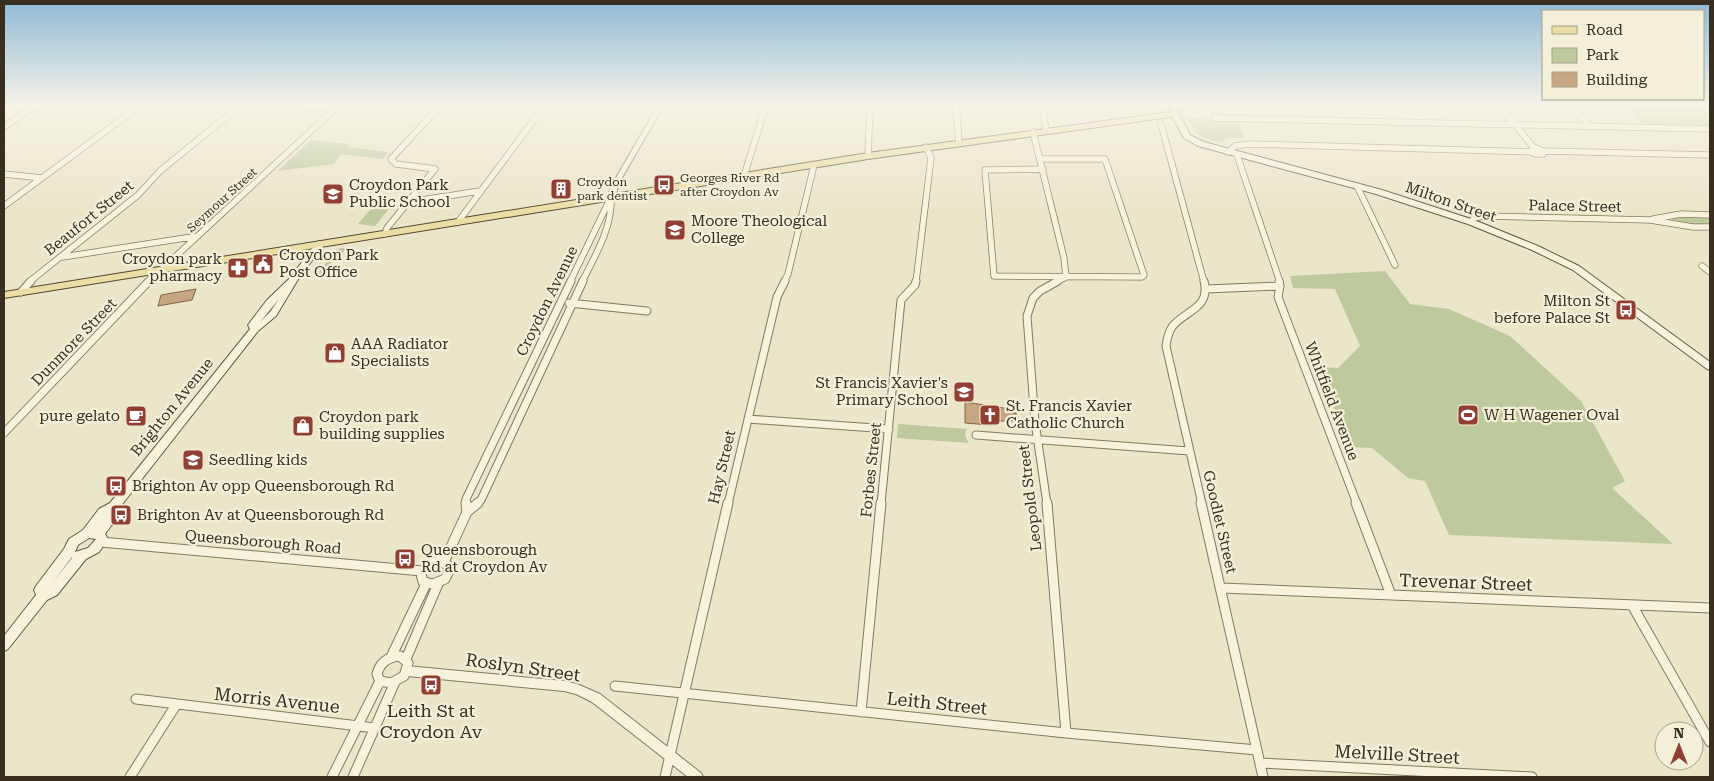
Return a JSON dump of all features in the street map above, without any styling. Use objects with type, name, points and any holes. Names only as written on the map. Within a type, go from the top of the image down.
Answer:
[{"type":"main road","points":[[4,295],[868,156],[970,141]]},
{"type":"main road","name":"Milton Street","points":[[1196,141],[1237,155],[1357,186],[1471,222],[1535,248],[1576,268],[1710,367]]},
{"type":"main road","name":"Brighton Avenue","points":[[70,552],[73,542],[87,533],[103,512],[114,506],[255,329],[264,325],[282,302],[293,280],[320,244]]},
{"type":"main road","name":"Brighton Avenue","points":[[82,555],[96,549],[115,512],[114,506]]},
{"type":"main road","points":[[87,533],[100,538]]},
{"type":"main road","points":[[43,596],[40,590],[70,552],[74,555],[82,555]]},
{"type":"main road","points":[[4,645],[43,596],[53,591],[82,555]]},
{"type":"street","points":[[4,206],[92,141]]},
{"type":"street","name":"Beaufort Street","points":[[21,292],[25,286],[138,196],[160,170],[196,141]]},
{"type":"street","name":"Seymour Street","points":[[163,270],[302,141]]},
{"type":"street","points":[[385,234],[387,228],[435,169],[396,164],[390,159],[407,141]]},
{"type":"street","points":[[458,222],[517,141]]},
{"type":"street","name":"Croydon Avenue","points":[[467,512],[466,500],[561,303],[616,183],[640,141]]},
{"type":"street","points":[[744,176],[755,141]]},
{"type":"street","points":[[868,156],[869,141]]},
{"type":"street","points":[[1036,141],[1064,258],[1066,276]]},
{"type":"street","points":[[1166,141],[1206,289],[1280,286]]},
{"type":"street","points":[[1526,141],[1532,150],[1541,155],[1543,151],[1710,155]]},
{"type":"street","points":[[1228,152],[1234,146],[1249,144],[1532,150]]},
{"type":"street","name":"Forbes Street","points":[[862,712],[901,300],[915,285],[919,263],[931,158],[926,147]]},
{"type":"street","name":"Whitfield Avenue","points":[[1237,155],[1279,277],[1278,297],[1391,595]]},
{"type":"street","points":[[1040,159],[1105,159],[1144,275],[1142,277],[994,276],[985,170],[1043,170]]},
{"type":"street","name":"Hay Street","points":[[665,777],[683,693],[777,296],[788,274],[814,165]]},
{"type":"street","points":[[4,174],[42,178]]},
{"type":"street","points":[[1357,186],[1395,265]]},
{"type":"street","points":[[408,202],[480,191]]},
{"type":"street","name":"Croydon Avenue","points":[[444,562],[467,512],[481,500],[598,249],[612,211],[611,197]]},
{"type":"street","name":"Palace Street","points":[[1650,220],[1681,214],[1710,215]]},
{"type":"street","name":"Palace Street","points":[[1471,222],[1474,218],[1482,216],[1650,220],[1710,228]]},
{"type":"street","points":[[61,257],[198,236]]},
{"type":"street","points":[[1702,266],[1710,272]]},
{"type":"street","name":"Dunmore Street","points":[[4,433],[133,298],[163,270]]},
{"type":"street","name":"Leopold Street","points":[[1066,276],[1040,291],[1033,298],[1027,316],[1037,439],[1046,490],[1066,734]]},
{"type":"street","name":"Goodlet Street","points":[[1206,289],[1203,301],[1193,311],[1175,322],[1166,339],[1166,346],[1263,777]]},
{"type":"street","points":[[561,303],[647,311]]},
{"type":"street","points":[[507,416],[518,418]]},
{"type":"street","points":[[748,419],[889,429]]},
{"type":"street","points":[[976,435],[1189,451]]},
{"type":"street","name":"Queensborough Road","points":[[100,538],[422,571]]},
{"type":"street","points":[[353,777],[395,682],[407,665],[438,584],[450,572],[449,566],[444,562],[432,563],[422,571],[422,580],[426,584],[438,584]]},
{"type":"street","points":[[395,682],[386,683],[380,681],[377,670],[382,663],[391,657],[397,647],[426,584]]},
{"type":"street","name":"Trevenar Street","points":[[1220,588],[1710,608]]},
{"type":"street","points":[[1632,605],[1710,742]]},
{"type":"street","points":[[391,657],[400,656],[407,665]]},
{"type":"street","name":"Roslyn Street","points":[[407,665],[577,689],[596,698],[696,777]]},
{"type":"street","points":[[332,777],[380,681]]},
{"type":"street","name":"Leith Street","points":[[614,686],[1066,734],[1257,750]]},
{"type":"street","name":"Morris Avenue","points":[[136,699],[375,728]]},
{"type":"street","points":[[130,777],[176,705]]},
{"type":"street","name":"Melville Street","points":[[1260,763],[1532,777]]},
{"type":"green space","points":[[309,141],[349,144],[348,147],[388,152],[383,159],[341,154],[334,164],[278,171]]},
{"type":"green space","points":[[375,204],[392,205],[375,226],[358,224]]},
{"type":"green space","points":[[1710,217],[1710,225],[1693,224],[1670,219]]},
{"type":"green space","points":[[347,247],[341,255],[337,255],[327,268],[330,269],[328,272],[332,273],[329,277],[316,276],[337,249]]},
{"type":"green space","points":[[1385,271],[1410,304],[1449,309],[1510,336],[1581,401],[1625,481],[1612,488],[1673,544],[1449,535],[1425,481],[1408,478],[1372,448],[1350,447],[1318,367],[1338,368],[1360,346],[1335,289],[1293,288],[1290,276]]},
{"type":"green space","points":[[898,424],[967,429],[965,434],[969,443],[897,438]]},
{"type":"building","name":"Croydon park dentist","points":[[560,183],[571,184],[563,196],[552,195]]},
{"type":"building","points":[[196,289],[192,300],[158,306],[161,295]]},
{"type":"building","name":"St. Francis Xavier Catholic Church","points":[[965,402],[1010,409],[1011,413],[1016,413],[1016,421],[995,421],[995,424],[991,425],[965,423]]},
{"type":"place","name":"Georges River Rd after Croydon Av","points":[[664,185]]},
{"type":"place","name":"Croydon park dentist","points":[[561,189]]},
{"type":"place","name":"Croydon Park Public School","points":[[333,194]]},
{"type":"place","name":"Moore Theological College","points":[[675,230]]},
{"type":"place","name":"Croydon Park Post Office","points":[[263,264]]},
{"type":"place","name":"Croydon park pharmacy","points":[[238,268]]},
{"type":"place","name":"Milton St before Palace St","points":[[1626,310]]},
{"type":"place","name":"AAA Radiator Specialists","points":[[335,353]]},
{"type":"place","name":"St Francis Xavier's Primary School","points":[[964,392]]},
{"type":"place","name":"St. Francis Xavier Catholic Church","points":[[990,415]]},
{"type":"place","name":"W H Wagener Oval","points":[[1468,415]]},
{"type":"place","name":"pure gelato","points":[[136,416]]},
{"type":"place","name":"Croydon park building supplies","points":[[303,426]]},
{"type":"place","name":"Seedling kids","points":[[193,460]]},
{"type":"place","name":"Brighton Av opp Queensborough Rd","points":[[116,486]]},
{"type":"place","name":"Brighton Av at Queensborough Rd","points":[[121,515]]},
{"type":"place","name":"Queensborough Rd at Croydon Av","points":[[405,559]]},
{"type":"place","name":"Leith St at Croydon Av","points":[[431,685]]}]
